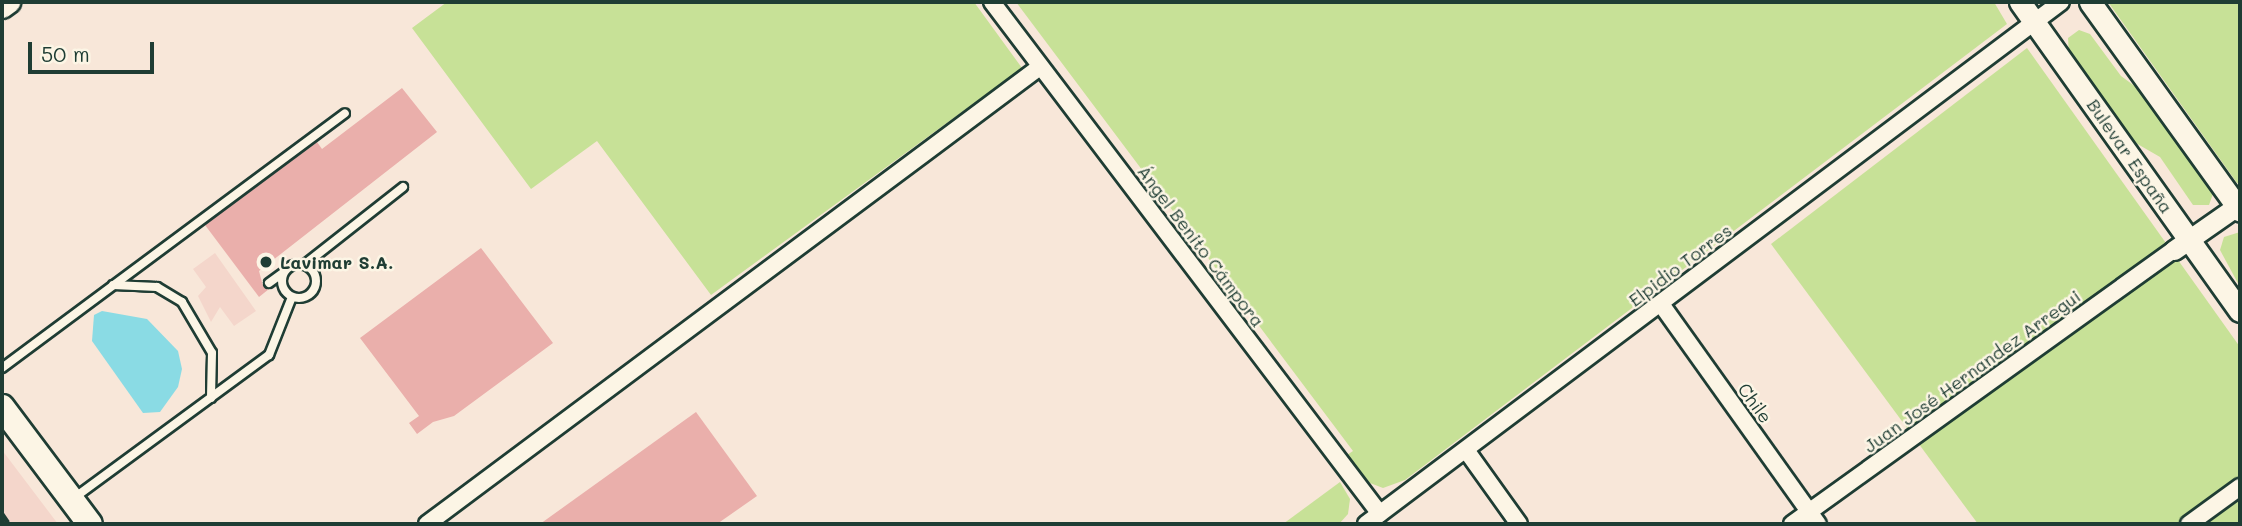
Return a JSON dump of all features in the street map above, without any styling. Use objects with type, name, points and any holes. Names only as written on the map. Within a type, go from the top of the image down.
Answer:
[{"type":"main road","points":[[2,7],[9,2]]},
{"type":"main road","name":"Bulevar España","points":[[2020,2],[2181,245],[2240,311]]},
{"type":"main road","points":[[2090,2],[2239,207]]},
{"type":"main road","points":[[2,407],[90,524]]},
{"type":"street","name":"Ángel Benito Cámpora","points":[[992,2],[1380,514]]},
{"type":"street","name":"Elpidio Torres","points":[[1366,524],[2061,2]]},
{"type":"street","points":[[427,524],[1040,67]]},
{"type":"street","points":[[2181,245],[2239,207]]},
{"type":"street","name":"Juan José Hernandez Arregui","points":[[1792,524],[1814,518],[2181,245]]},
{"type":"street","name":"Chile","points":[[1661,304],[1814,518]]},
{"type":"street","points":[[1466,450],[1518,524]]},
{"type":"street","points":[[2189,524],[2240,487]]},
{"type":"lane","points":[[2,368],[345,113]]},
{"type":"lane","points":[[269,283],[291,266],[304,265],[403,187]]},
{"type":"lane","points":[[283,273],[282,284],[292,297],[303,298],[314,288],[314,272],[304,265]]},
{"type":"lane","points":[[113,285],[156,287],[182,302],[212,353],[211,398]]},
{"type":"lane","points":[[72,500],[269,355],[292,297]]},
{"type":"shaded area","points":[[215,253],[256,311],[234,326],[220,307],[211,322],[198,296],[206,287],[193,269]]},
{"type":"shaded area","points":[[2,450],[58,524],[2,524]]},
{"type":"green space","points":[[447,2],[974,2],[1022,68],[711,295],[597,141],[531,189],[412,28]]},
{"type":"green space","points":[[1016,2],[1994,2],[2007,24],[1405,480],[1383,488],[1370,483],[1347,455],[1353,451]]},
{"type":"green space","points":[[2108,2],[2240,2],[2240,184],[2237,183]]},
{"type":"green space","points":[[2079,30],[2090,34],[2121,76],[2140,90],[2214,191],[2209,205],[2193,205],[2160,157],[2134,142],[2069,53],[2068,38]]},
{"type":"green space","points":[[2027,48],[2240,347],[2240,524],[1978,524],[1771,244]]},
{"type":"green space","points":[[2240,232],[2240,287],[2220,250],[2224,237]]},
{"type":"green space","points":[[1340,482],[1350,499],[1348,514],[1339,524],[1283,524]]},
{"type":"water","points":[[102,311],[147,319],[178,351],[182,369],[178,387],[160,412],[143,413],[92,341],[94,315]]},
{"type":"building","points":[[402,88],[437,132],[259,271],[263,286],[269,289],[259,297],[205,225],[317,142],[322,149]]},
{"type":"building","points":[[481,248],[553,343],[454,416],[433,422],[417,434],[409,423],[419,416],[360,338]]},
{"type":"building","points":[[696,412],[757,496],[717,524],[540,524]]},
{"type":"railway","points":[[2,514],[9,524]]},
{"type":"place","name":"Lavimar S.A.","points":[[266,262]]}]
